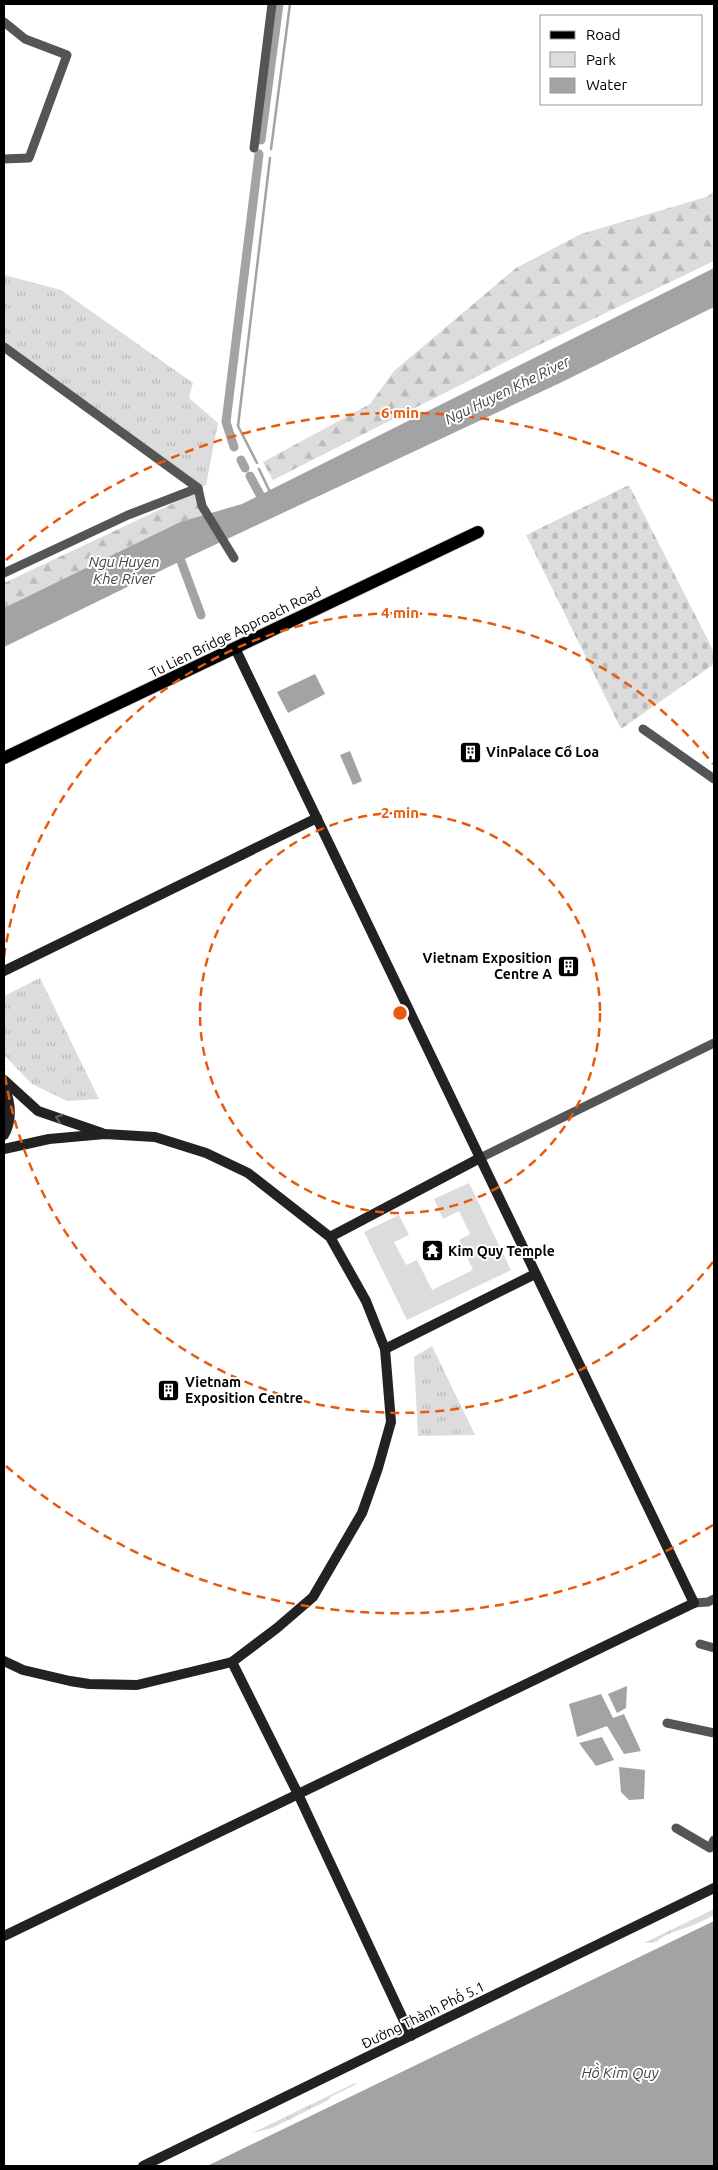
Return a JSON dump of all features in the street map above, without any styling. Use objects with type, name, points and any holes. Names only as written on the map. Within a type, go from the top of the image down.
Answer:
[{"type":"main road","name":"Tu Lien Bridge Approach Road","points":[[4,758],[478,532]]},
{"type":"street","points":[[254,148],[272,4]]},
{"type":"street","points":[[4,22],[25,39],[67,54],[29,158],[4,158]]},
{"type":"street","points":[[4,347],[198,488],[202,506],[234,558]]},
{"type":"street","points":[[4,573],[128,515],[198,488]]},
{"type":"street","points":[[235,648],[694,1603]]},
{"type":"street","points":[[643,728],[714,779]]},
{"type":"street","points":[[4,971],[317,818]]},
{"type":"street","points":[[330,1237],[480,1158],[714,1043]]},
{"type":"street","points":[[4,1080],[38,1111],[105,1134]]},
{"type":"street","points":[[4,1086],[10,1106],[10,1120],[4,1135]]},
{"type":"street","points":[[4,1149],[49,1139],[105,1134],[155,1137],[206,1152],[248,1173],[330,1237],[366,1301],[385,1349],[391,1422],[378,1468],[362,1513],[312,1597],[277,1628],[232,1662],[137,1685],[89,1684],[23,1670],[4,1661]]},
{"type":"street","points":[[385,1349],[535,1274]]},
{"type":"street","points":[[4,1936],[694,1603],[708,1602],[714,1599]]},
{"type":"street","points":[[700,1644],[714,1648]]},
{"type":"street","points":[[232,1662],[298,1794],[411,2036]]},
{"type":"street","points":[[667,1724],[714,1733]]},
{"type":"street","points":[[676,1828],[710,1848],[714,1840]]},
{"type":"street","name":"Đường Thành Phố 5.1","points":[[143,2166],[714,1888]]},
{"type":"green space","points":[[714,192],[714,261],[539,345],[273,480],[263,462],[370,404],[394,371],[516,268],[581,234],[706,197]]},
{"type":"green space","points":[[4,275],[61,290],[193,383],[189,398],[218,423],[206,485],[198,488],[4,347]]},
{"type":"green space","points":[[629,485],[714,652],[714,664],[621,729],[526,535]]},
{"type":"green space","points":[[195,493],[202,516],[180,522],[4,608],[4,583]]},
{"type":"green space","points":[[40,978],[99,1099],[67,1101],[32,1084],[4,1055],[4,996]]},
{"type":"green space","points":[[469,1183],[511,1270],[407,1320],[364,1232],[399,1215],[409,1235],[394,1242],[406,1265],[417,1260],[432,1290],[473,1270],[459,1240],[470,1234],[459,1211],[443,1219],[434,1199]]},
{"type":"green space","points":[[432,1346],[475,1435],[418,1436],[414,1357]]},
{"type":"green space","points":[[714,1909],[714,1915],[667,1935],[656,1942],[644,1943]]},
{"type":"green space","points":[[355,2083],[357,2084],[332,2096],[327,2101],[272,2128],[252,2133]]},
{"type":"water","name":"Ngu Huyen Khe River","points":[[714,268],[714,307],[560,383],[193,555],[4,647],[4,608],[180,522],[242,504]]},
{"type":"water","points":[[315,674],[325,694],[288,713],[277,692]]},
{"type":"water","points":[[350,751],[362,781],[353,785],[340,755]]},
{"type":"water","points":[[627,1686],[626,1708],[617,1713],[608,1694]]},
{"type":"water","points":[[601,1694],[613,1718],[624,1714],[641,1751],[624,1754],[607,1726],[577,1737],[569,1704]]},
{"type":"water","points":[[602,1737],[614,1760],[596,1766],[579,1743]]},
{"type":"water","points":[[619,1767],[645,1770],[644,1799],[629,1800],[621,1792]]},
{"type":"water","name":"Hồ Kim Quy","points":[[714,1921],[714,2166],[207,2166]]},
{"type":"waterway","points":[[261,140],[279,4]]},
{"type":"waterway","points":[[271,149],[290,4]]},
{"type":"waterway","points":[[234,447],[226,422],[259,154]]},
{"type":"waterway","points":[[257,463],[238,426],[270,158]]},
{"type":"waterway","points":[[241,460],[245,468]]},
{"type":"waterway","points":[[259,469],[270,492]]},
{"type":"waterway","points":[[250,476],[265,504]]},
{"type":"waterway","points":[[178,553],[201,615]]},
{"type":"place","name":"VinPalace Cổ Loa","points":[[470,752]]},
{"type":"place","name":"Vietnam Exposition Centre A","points":[[568,966]]},
{"type":"place","name":"Kim Quy Temple","points":[[432,1251]]},
{"type":"place","name":"Vietnam Exposition Centre","points":[[169,1390]]}]
